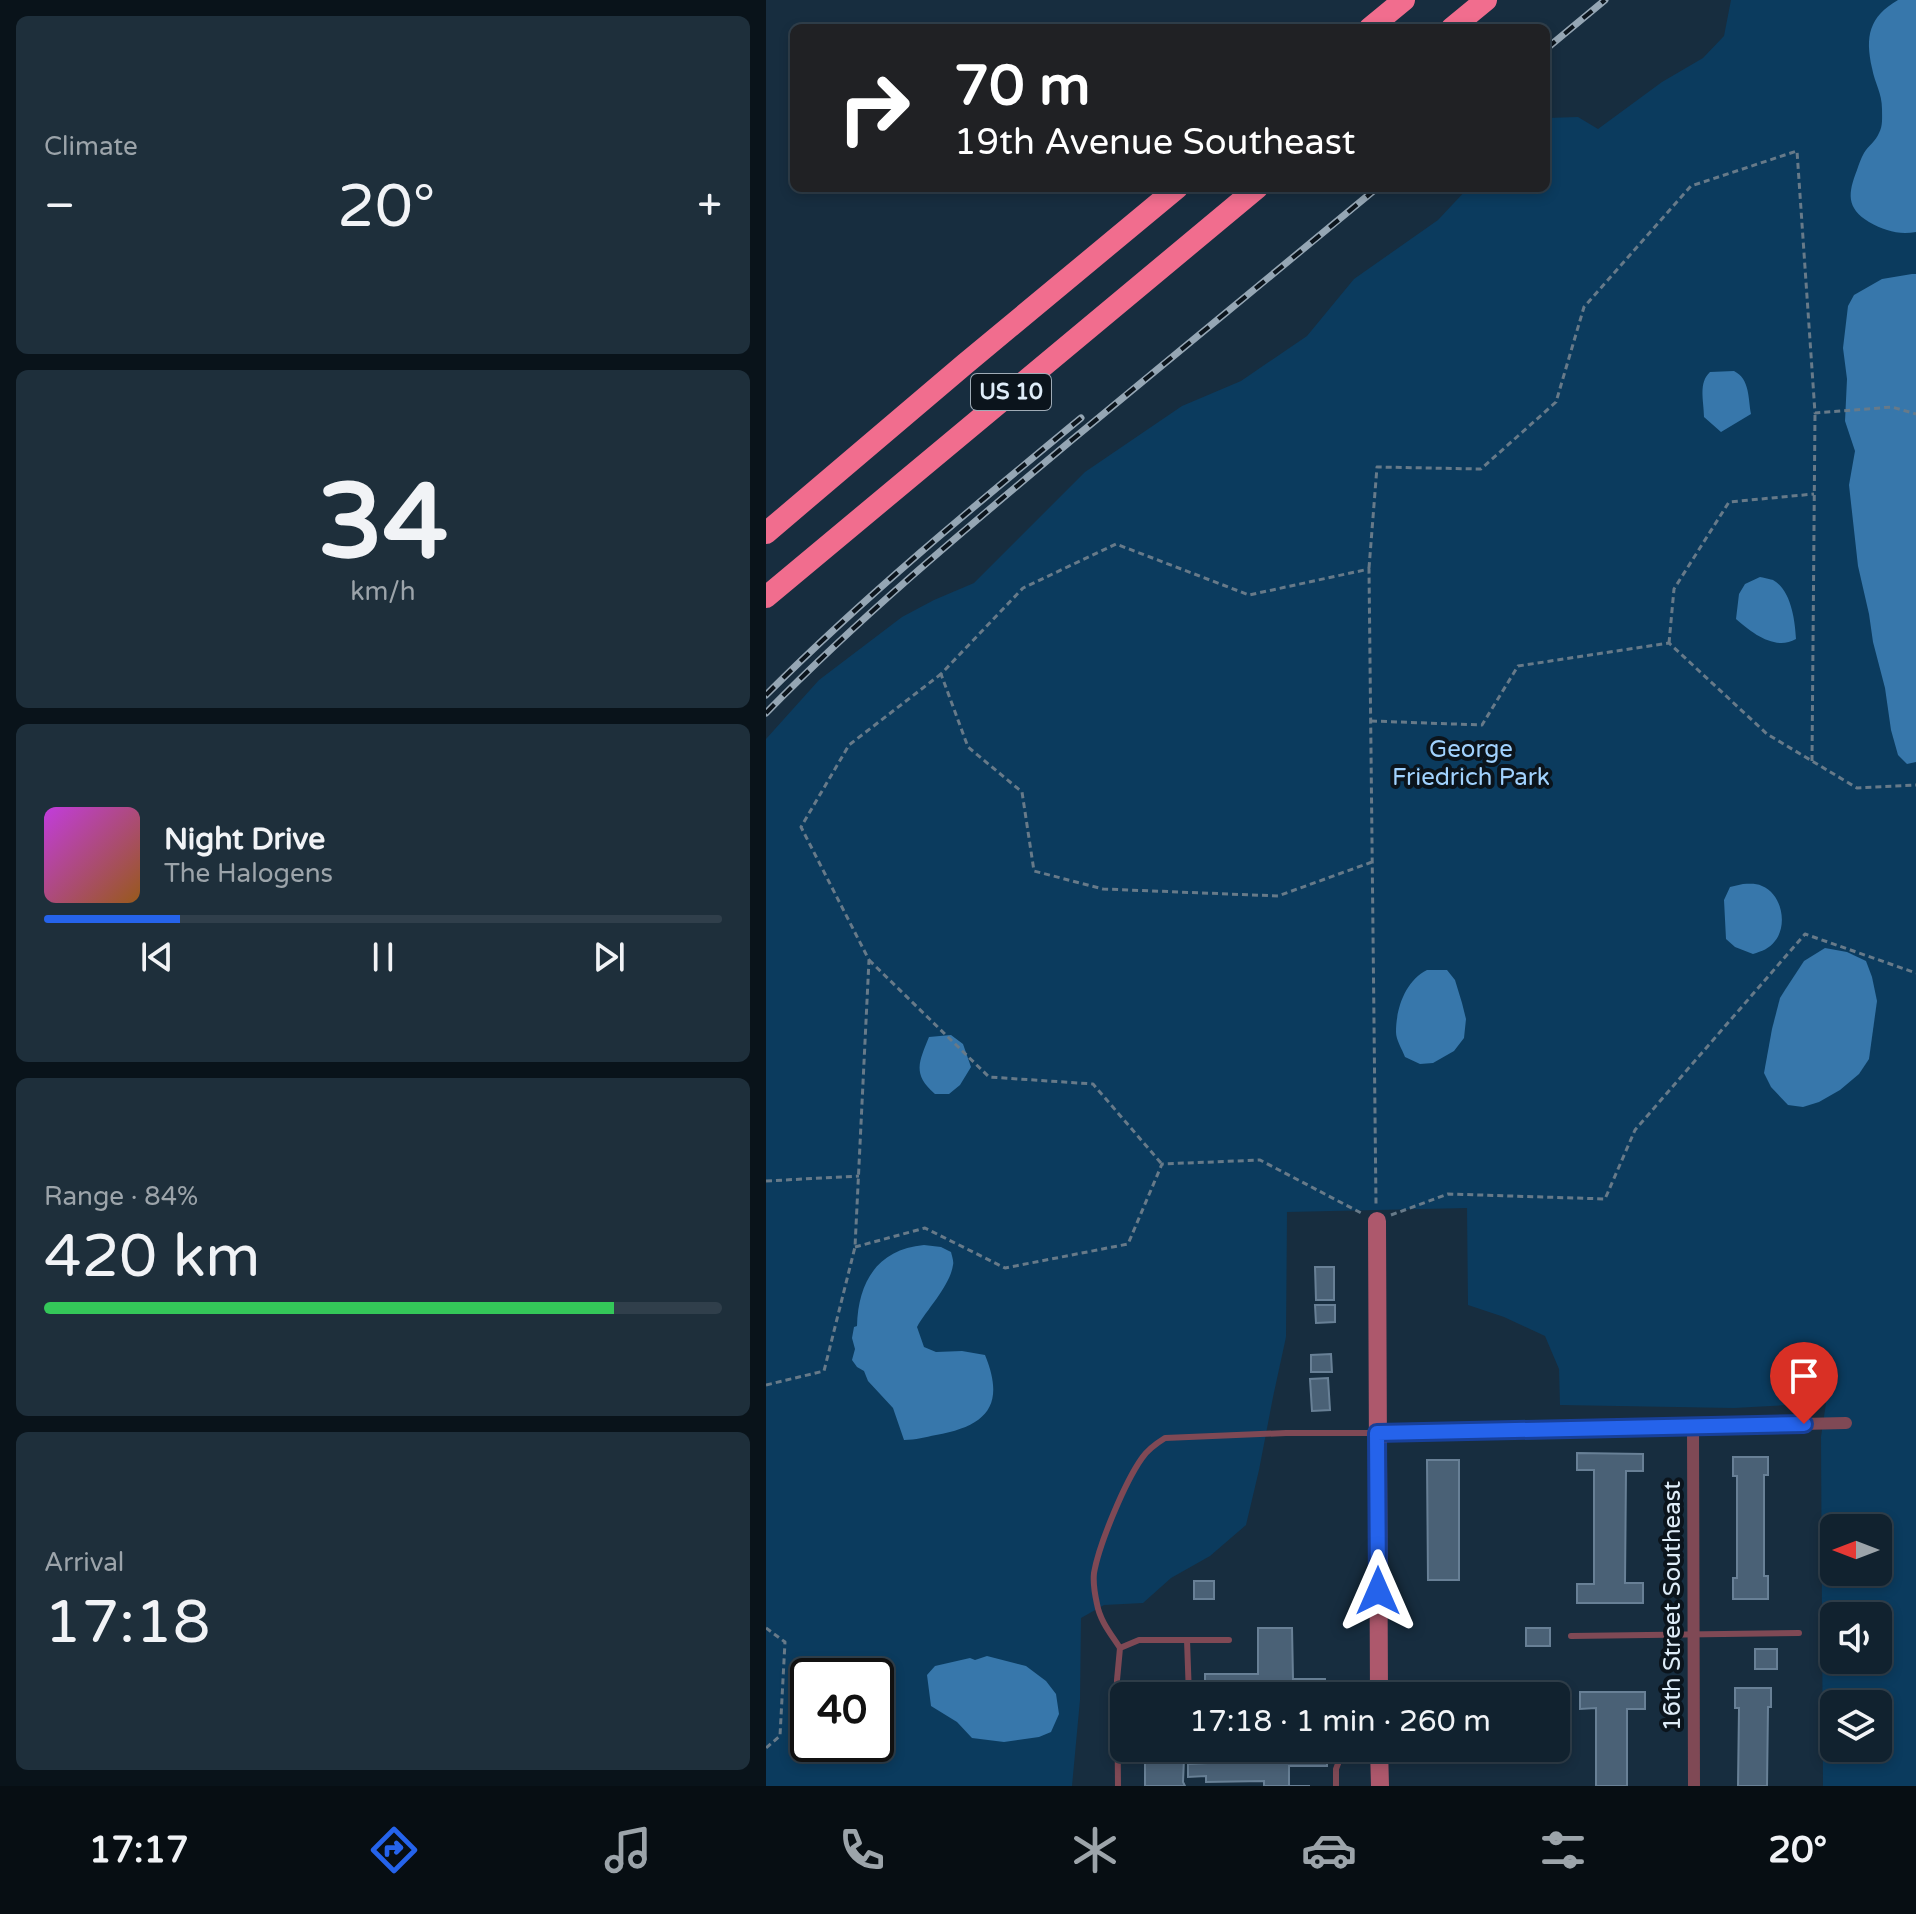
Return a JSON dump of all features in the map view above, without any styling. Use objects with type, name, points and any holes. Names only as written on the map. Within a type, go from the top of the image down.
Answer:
[{"type":"highway","points":[[1375,24],[1404,0]]},
{"type":"highway","points":[[1457,24],[1486,0]]},
{"type":"highway","name":"US 10","points":[[766,533],[1172,192]]},
{"type":"highway","name":"US 10","points":[[766,597],[1252,192]]},
{"type":"street","points":[[1377,1221],[1379,1682]]},
{"type":"street","points":[[1377,1433],[1846,1423]]},
{"type":"street","name":"16th Street Southeast","points":[[1693,1426],[1694,1786]]},
{"type":"street","points":[[1379,1762],[1380,1786]]},
{"type":"lane","points":[[1118,1786],[1117,1680],[1120,1648],[1101,1620],[1094,1576],[1102,1544],[1127,1485],[1144,1455],[1165,1438],[1377,1433]]},
{"type":"lane","points":[[1571,1636],[1799,1633]]},
{"type":"lane","points":[[1120,1648],[1139,1640],[1229,1640]]},
{"type":"lane","points":[[1187,1640],[1188,1682]]},
{"type":"lane","points":[[1336,1786],[1339,1762]]},
{"type":"path","points":[[1377,1221],[1369,569],[1377,467],[1481,469],[1556,402],[1584,307],[1691,186],[1797,151],[1815,413],[1812,761]]},
{"type":"path","points":[[1815,413],[1892,407],[1916,414]]},
{"type":"path","points":[[1669,643],[1674,589],[1729,502],[1814,494]]},
{"type":"path","points":[[1162,1164],[1093,1084],[989,1077],[869,960],[801,827],[849,745],[941,674],[1023,588],[1116,544],[1249,595],[1369,569]]},
{"type":"path","points":[[1371,721],[1482,725],[1518,666],[1669,643]]},
{"type":"path","points":[[1669,643],[1767,734],[1857,788],[1916,785]]},
{"type":"path","points":[[941,674],[968,747],[1022,792],[1034,871],[1103,889],[1278,896],[1372,862]]},
{"type":"path","points":[[1162,1164],[1260,1160],[1377,1221],[1448,1194],[1605,1199],[1635,1130],[1805,934],[1916,973]]},
{"type":"path","points":[[766,1385],[824,1371],[855,1247],[869,960]]},
{"type":"path","points":[[855,1247],[925,1228],[1005,1268],[1128,1244],[1162,1164]]},
{"type":"path","points":[[766,1181],[859,1176]]},
{"type":"path","points":[[766,1628],[785,1642],[780,1736],[766,1748]]},
{"type":"green space","name":"George Friedrich Park","points":[[1731,0],[1916,0],[1916,1786],[1823,1786],[1823,1762],[1892,1762],[1892,1690],[1822,1690],[1822,1674],[1892,1674],[1892,1602],[1822,1602],[1822,1586],[1892,1586],[1892,1514],[1821,1514],[1821,1437],[1826,1403],[1734,1408],[1560,1405],[1559,1369],[1545,1336],[1468,1305],[1467,1208],[1287,1212],[1286,1337],[1246,1525],[1210,1556],[1171,1578],[1143,1603],[1104,1605],[1081,1618],[1080,1700],[1072,1786],[766,1786],[766,739],[819,680],[902,617],[974,583],[1085,472],[1182,406],[1241,381],[1307,336],[1354,279],[1438,220],[1464,192],[1550,192],[1550,118],[1578,117],[1598,129],[1662,82],[1703,58],[1724,36]]},
{"type":"shaded area","points":[[1898,0],[1916,0],[1916,232],[1910,233],[1892,232],[1869,222],[1856,211],[1851,199],[1861,159],[1878,136],[1882,124],[1881,98],[1870,57],[1872,28],[1881,13]]},
{"type":"shaded area","points":[[1916,274],[1916,762],[1907,764],[1898,755],[1891,730],[1885,688],[1858,566],[1849,485],[1855,451],[1845,421],[1847,379],[1843,348],[1848,306],[1854,295],[1882,279]]},
{"type":"shaded area","points":[[1734,371],[1746,384],[1751,414],[1721,432],[1704,417],[1704,381],[1710,372]]},
{"type":"shaded area","points":[[1760,577],[1773,580],[1784,591],[1793,615],[1796,639],[1772,642],[1756,635],[1736,619],[1739,594],[1745,584]]},
{"type":"shaded area","points":[[1757,884],[1769,890],[1781,910],[1781,927],[1775,941],[1768,948],[1753,954],[1735,947],[1726,939],[1724,900],[1730,887]]},
{"type":"shaded area","points":[[1825,948],[1847,952],[1866,961],[1877,1001],[1869,1059],[1859,1074],[1819,1102],[1803,1107],[1788,1105],[1771,1087],[1764,1073],[1772,1029],[1785,990],[1804,961]]},
{"type":"shaded area","points":[[1427,970],[1447,970],[1455,980],[1466,1019],[1464,1038],[1454,1051],[1433,1063],[1420,1064],[1405,1057],[1397,1038],[1396,1023],[1408,988]]},
{"type":"shaded area","points":[[951,1035],[963,1044],[971,1067],[960,1085],[949,1094],[935,1094],[920,1074],[920,1061],[929,1037]]},
{"type":"shaded area","points":[[924,1245],[951,1252],[953,1262],[948,1281],[917,1327],[924,1347],[936,1352],[962,1351],[985,1355],[991,1373],[992,1400],[987,1411],[968,1426],[904,1440],[893,1408],[852,1360],[855,1349],[852,1338],[861,1296],[873,1271],[894,1253]]},
{"type":"shaded area","points":[[987,1656],[1026,1666],[1046,1681],[1056,1694],[1059,1714],[1051,1732],[1004,1742],[972,1738],[957,1722],[931,1706],[927,1675],[935,1666]]},
{"type":"building","points":[[1315,1267],[1334,1267],[1334,1300],[1316,1300]]},
{"type":"building","points":[[1315,1305],[1335,1305],[1335,1322],[1316,1323]]},
{"type":"building","points":[[1331,1354],[1332,1372],[1311,1372],[1311,1355]]},
{"type":"building","points":[[1328,1378],[1330,1410],[1312,1411],[1310,1379]]},
{"type":"building","points":[[1577,1453],[1643,1454],[1643,1471],[1626,1471],[1625,1583],[1643,1583],[1643,1603],[1577,1603],[1577,1584],[1594,1584],[1594,1470],[1577,1470]]},
{"type":"building","points":[[1733,1457],[1768,1457],[1768,1475],[1764,1475],[1764,1576],[1768,1576],[1768,1599],[1733,1599],[1733,1578],[1737,1578],[1737,1476],[1733,1476]]},
{"type":"building","points":[[1427,1460],[1459,1460],[1459,1580],[1428,1580]]},
{"type":"building","points":[[1194,1581],[1214,1581],[1214,1599],[1194,1599]]},
{"type":"building","points":[[1258,1628],[1292,1628],[1293,1679],[1325,1679],[1325,1682],[1205,1682],[1205,1674],[1258,1674]]},
{"type":"building","points":[[1526,1628],[1550,1628],[1550,1646],[1526,1646]]},
{"type":"building","points":[[1755,1649],[1777,1649],[1777,1669],[1755,1669]]},
{"type":"building","points":[[1735,1688],[1771,1688],[1767,1786],[1738,1786],[1739,1708],[1735,1708]]},
{"type":"building","points":[[1580,1692],[1645,1692],[1645,1709],[1627,1709],[1627,1786],[1596,1786],[1596,1708],[1580,1709]]},
{"type":"building","points":[[1145,1762],[1184,1762],[1185,1786],[1145,1786]]},
{"type":"building","points":[[1327,1762],[1327,1766],[1289,1766],[1289,1786],[1264,1786],[1264,1781],[1206,1782],[1206,1776],[1188,1777],[1188,1764]]},
{"type":"railway","points":[[1550,46],[1605,0]]},
{"type":"railway","points":[[766,713],[878,606],[955,539],[1372,192]]},
{"type":"railway","points":[[766,695],[881,587],[1081,418]]},
{"type":"route","points":[[1378,1591],[1377,1433],[1804,1424]]}]
